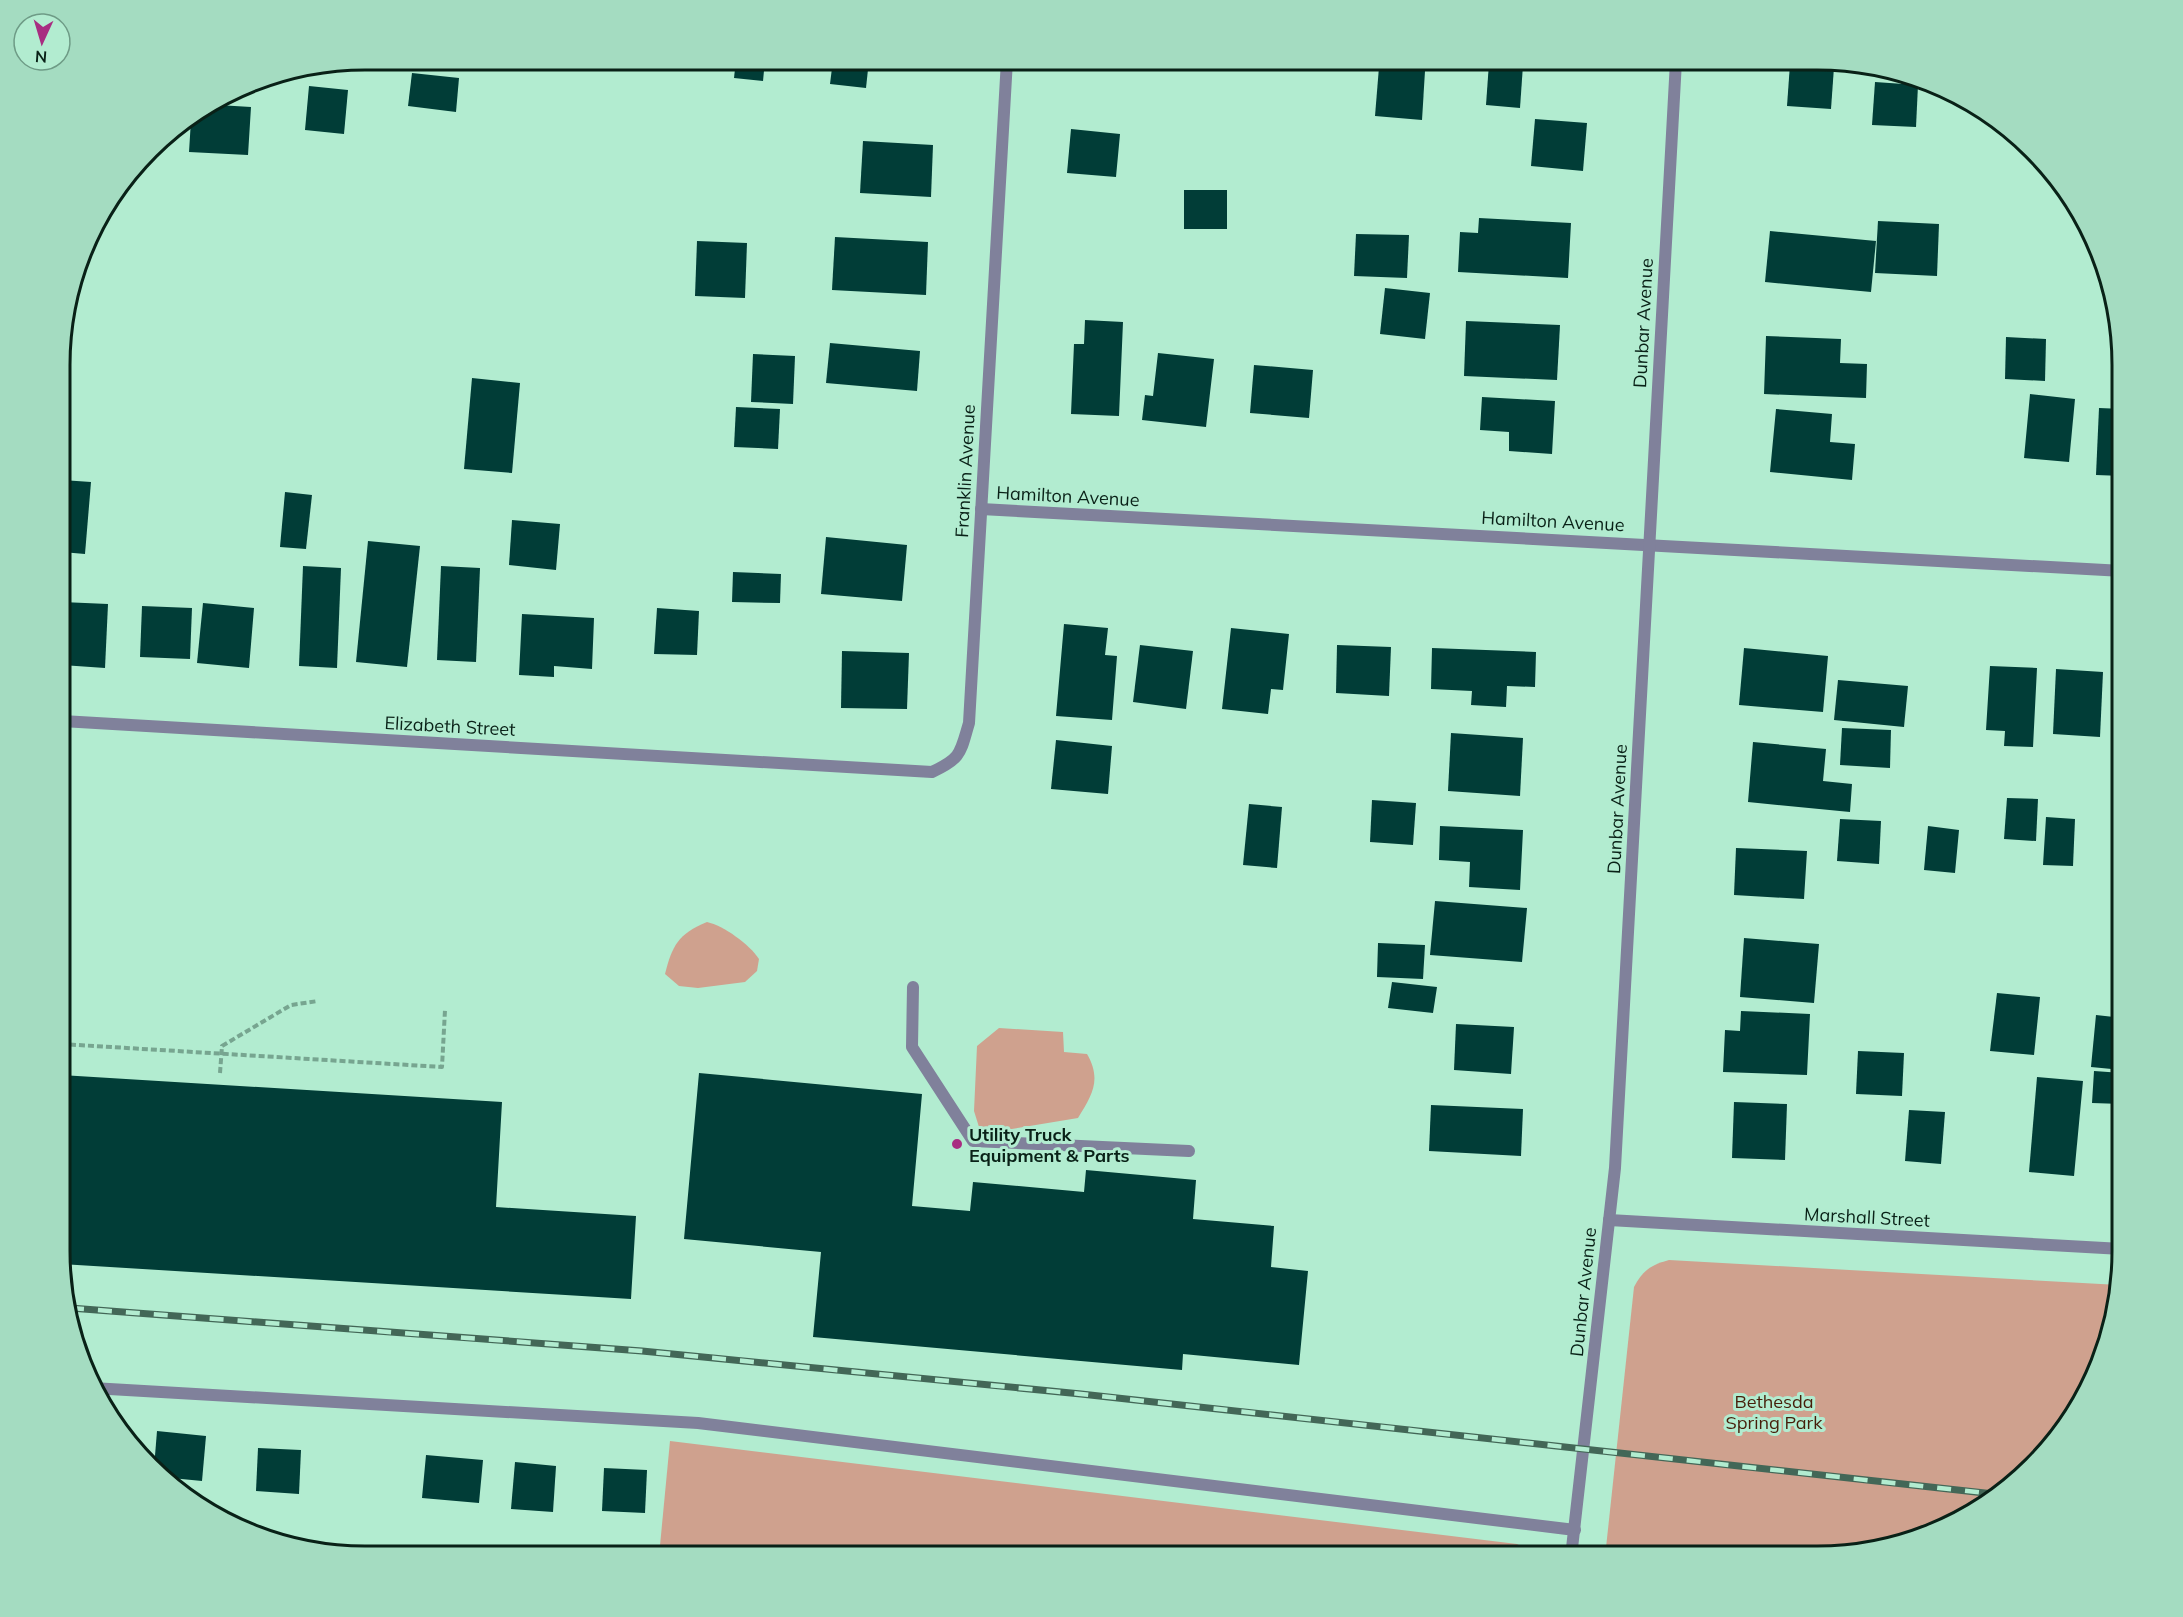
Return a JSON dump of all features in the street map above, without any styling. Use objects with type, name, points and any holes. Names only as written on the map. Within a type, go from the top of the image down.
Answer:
[{"type":"street","name":"Franklin Avenue","points":[[837,766],[932,772],[952,763],[961,751],[969,723],[1005,70]]},
{"type":"street","name":"Dunbar Avenue","points":[[1573,1546],[1616,1156],[1676,70]]},
{"type":"street","name":"Hamilton Avenue","points":[[981,509],[2112,570]]},
{"type":"street","name":"Elizabeth Street","points":[[70,722],[837,766]]},
{"type":"street","points":[[913,987],[912,1047],[973,1141],[1189,1151]]},
{"type":"street","name":"Marshall Street","points":[[1609,1220],[2112,1248]]},
{"type":"street","points":[[105,1389],[698,1423],[1575,1530]]},
{"type":"path","points":[[220,1073],[222,1046],[291,1005],[318,1001]]},
{"type":"path","points":[[70,1044],[442,1067],[445,1010]]},
{"type":"green space","points":[[707,922],[736,936],[759,959],[757,971],[745,982],[698,988],[679,986],[665,974],[670,956],[678,942],[689,931]]},
{"type":"green space","points":[[999,1028],[1063,1032],[1064,1052],[1087,1054],[1094,1072],[1094,1080],[1091,1094],[1078,1118],[993,1132],[979,1127],[974,1111],[977,1046]]},
{"type":"green space","name":"Bethesda Spring Park","points":[[1669,1260],[2111,1285],[2097,1346],[2082,1382],[2063,1415],[2039,1446],[2012,1473],[1981,1497],[1948,1516],[1894,1536],[1837,1546],[1606,1546],[1634,1287],[1648,1269]]},
{"type":"green space","points":[[670,1441],[1521,1546],[660,1546]]},
{"type":"building","points":[[735,70],[764,70],[763,81],[734,78]]},
{"type":"building","points":[[832,70],[868,70],[866,88],[830,84]]},
{"type":"building","points":[[1379,70],[1425,71],[1422,120],[1375,116]]},
{"type":"building","points":[[1488,70],[1523,70],[1520,108],[1486,105]]},
{"type":"building","points":[[1790,70],[1834,71],[1831,109],[1787,106]]},
{"type":"building","points":[[412,73],[459,78],[456,112],[408,106]]},
{"type":"building","points":[[1875,82],[1905,84],[1918,88],[1916,127],[1872,125]]},
{"type":"building","points":[[309,86],[348,90],[344,134],[305,130]]},
{"type":"building","points":[[226,106],[251,107],[248,155],[189,152],[190,129],[202,120]]},
{"type":"building","points":[[1535,119],[1587,123],[1583,171],[1531,166]]},
{"type":"building","points":[[1071,129],[1120,134],[1116,177],[1067,173]]},
{"type":"building","points":[[863,141],[933,145],[931,197],[860,193]]},
{"type":"building","points":[[1184,190],[1227,190],[1227,229],[1184,229]]},
{"type":"building","points":[[1479,218],[1571,223],[1568,278],[1458,272],[1460,232],[1478,233]]},
{"type":"building","points":[[1878,221],[1939,224],[1937,276],[1875,273]]},
{"type":"building","points":[[1770,231],[1876,241],[1871,292],[1765,282]]},
{"type":"building","points":[[1356,234],[1409,235],[1407,278],[1354,276]]},
{"type":"building","points":[[835,237],[928,242],[926,295],[832,290]]},
{"type":"building","points":[[697,241],[747,243],[745,298],[695,296]]},
{"type":"building","points":[[1385,288],[1430,293],[1425,339],[1380,334]]},
{"type":"building","points":[[1085,320],[1123,322],[1119,416],[1071,414],[1074,344],[1084,344]]},
{"type":"building","points":[[1466,321],[1560,325],[1557,380],[1464,376]]},
{"type":"building","points":[[1766,336],[1841,339],[1840,363],[1867,364],[1866,398],[1764,394]]},
{"type":"building","points":[[2006,337],[2046,339],[2045,381],[2005,379]]},
{"type":"building","points":[[830,343],[920,351],[917,391],[826,383]]},
{"type":"building","points":[[1158,353],[1214,359],[1206,427],[1142,420],[1145,395],[1153,396]]},
{"type":"building","points":[[753,354],[795,356],[793,404],[751,402]]},
{"type":"building","points":[[1254,365],[1313,370],[1309,418],[1250,413]]},
{"type":"building","points":[[472,378],[520,383],[512,473],[464,469]]},
{"type":"building","points":[[2030,394],[2075,399],[2069,462],[2024,458]]},
{"type":"building","points":[[1482,397],[1555,401],[1552,454],[1509,451],[1509,432],[1480,430]]},
{"type":"building","points":[[736,407],[780,409],[778,449],[734,447]]},
{"type":"building","points":[[2099,408],[2112,409],[2112,476],[2096,475]]},
{"type":"building","points":[[1776,409],[1832,414],[1830,442],[1855,444],[1852,480],[1770,472]]},
{"type":"building","points":[[70,481],[91,482],[85,554],[70,553]]},
{"type":"building","points":[[285,492],[312,495],[306,549],[280,547]]},
{"type":"building","points":[[512,520],[560,524],[556,570],[509,565]]},
{"type":"building","points":[[826,537],[907,545],[902,601],[821,594]]},
{"type":"building","points":[[368,541],[420,546],[407,667],[356,662]]},
{"type":"building","points":[[303,566],[341,568],[337,668],[299,666]]},
{"type":"building","points":[[441,566],[480,568],[476,662],[437,660]]},
{"type":"building","points":[[733,572],[781,574],[780,603],[732,602]]},
{"type":"building","points":[[70,602],[108,604],[105,668],[70,666]]},
{"type":"building","points":[[203,603],[254,608],[249,668],[197,663]]},
{"type":"building","points":[[142,606],[192,608],[190,659],[140,657]]},
{"type":"building","points":[[657,608],[699,611],[697,655],[654,654]]},
{"type":"building","points":[[522,614],[594,618],[592,669],[554,666],[554,677],[519,675]]},
{"type":"building","points":[[1064,624],[1108,628],[1105,655],[1117,656],[1112,720],[1056,716]]},
{"type":"building","points":[[1231,628],[1289,634],[1283,690],[1271,689],[1268,714],[1222,709]]},
{"type":"building","points":[[1140,645],[1193,651],[1186,709],[1133,702]]},
{"type":"building","points":[[1337,645],[1391,647],[1389,696],[1336,693]]},
{"type":"building","points":[[1432,648],[1536,652],[1535,687],[1507,686],[1506,707],[1471,705],[1472,691],[1431,689]]},
{"type":"building","points":[[1744,648],[1828,656],[1823,712],[1739,705]]},
{"type":"building","points":[[842,651],[909,653],[907,709],[841,708]]},
{"type":"building","points":[[1990,666],[2037,668],[2033,747],[2004,746],[2005,731],[1986,730]]},
{"type":"building","points":[[2056,669],[2103,672],[2100,737],[2053,734]]},
{"type":"building","points":[[1838,680],[1908,686],[1904,727],[1834,720]]},
{"type":"building","points":[[1842,728],[1891,730],[1890,768],[1840,765]]},
{"type":"building","points":[[1451,733],[1523,738],[1520,796],[1448,791]]},
{"type":"building","points":[[1056,740],[1112,746],[1108,794],[1051,789]]},
{"type":"building","points":[[1753,742],[1826,749],[1823,781],[1852,784],[1850,812],[1748,802]]},
{"type":"building","points":[[2007,798],[2038,799],[2036,841],[2004,839]]},
{"type":"building","points":[[1372,800],[1416,803],[1413,845],[1370,842]]},
{"type":"building","points":[[1249,804],[1282,807],[1277,868],[1243,865]]},
{"type":"building","points":[[2046,817],[2075,819],[2073,866],[2043,865]]},
{"type":"building","points":[[1840,819],[1881,821],[1879,864],[1837,861]]},
{"type":"building","points":[[1440,826],[1523,830],[1520,890],[1469,887],[1470,862],[1439,860]]},
{"type":"building","points":[[1928,826],[1959,830],[1955,873],[1924,870]]},
{"type":"building","points":[[1736,848],[1807,851],[1804,899],[1734,895]]},
{"type":"building","points":[[1435,901],[1527,908],[1522,962],[1430,955]]},
{"type":"building","points":[[1744,938],[1819,944],[1814,1003],[1740,997]]},
{"type":"building","points":[[1378,943],[1425,945],[1423,979],[1377,977]]},
{"type":"building","points":[[1392,982],[1437,987],[1433,1013],[1388,1008]]},
{"type":"building","points":[[1997,993],[2040,997],[2034,1055],[1990,1051]]},
{"type":"building","points":[[1741,1011],[1810,1014],[1807,1075],[1723,1072],[1725,1030],[1740,1031]]},
{"type":"building","points":[[2096,1015],[2112,1017],[2112,1069],[2091,1067]]},
{"type":"building","points":[[1456,1024],[1514,1027],[1511,1074],[1454,1070]]},
{"type":"building","points":[[1858,1051],[1904,1053],[1902,1096],[1856,1094]]},
{"type":"building","points":[[2094,1071],[2112,1072],[2112,1104],[2092,1103]]},
{"type":"building","points":[[699,1073],[922,1094],[912,1206],[970,1211],[973,1182],[1084,1192],[1086,1170],[1196,1180],[1193,1219],[1274,1226],[1271,1267],[1308,1271],[1299,1365],[1183,1354],[1182,1370],[813,1337],[821,1252],[684,1239]]},
{"type":"building","points":[[70,1076],[502,1102],[496,1207],[636,1216],[631,1299],[71,1265]]},
{"type":"building","points":[[2037,1077],[2083,1081],[2074,1176],[2029,1172]]},
{"type":"building","points":[[1734,1102],[1787,1104],[1785,1160],[1732,1158]]},
{"type":"building","points":[[1431,1105],[1523,1109],[1521,1156],[1429,1151]]},
{"type":"building","points":[[1909,1110],[1945,1112],[1941,1164],[1905,1161]]},
{"type":"building","points":[[157,1431],[206,1436],[202,1481],[178,1479],[155,1458]]},
{"type":"building","points":[[258,1448],[301,1450],[299,1494],[256,1491]]},
{"type":"building","points":[[426,1455],[483,1460],[479,1503],[422,1498]]},
{"type":"building","points":[[515,1462],[556,1466],[553,1512],[511,1509]]},
{"type":"building","points":[[604,1468],[647,1470],[645,1513],[602,1511]]},
{"type":"railway","points":[[76,1308],[642,1351],[1081,1394],[1986,1493]]},
{"type":"place","name":"Utility Truck Equipment & Parts","points":[[957,1144]]}]
